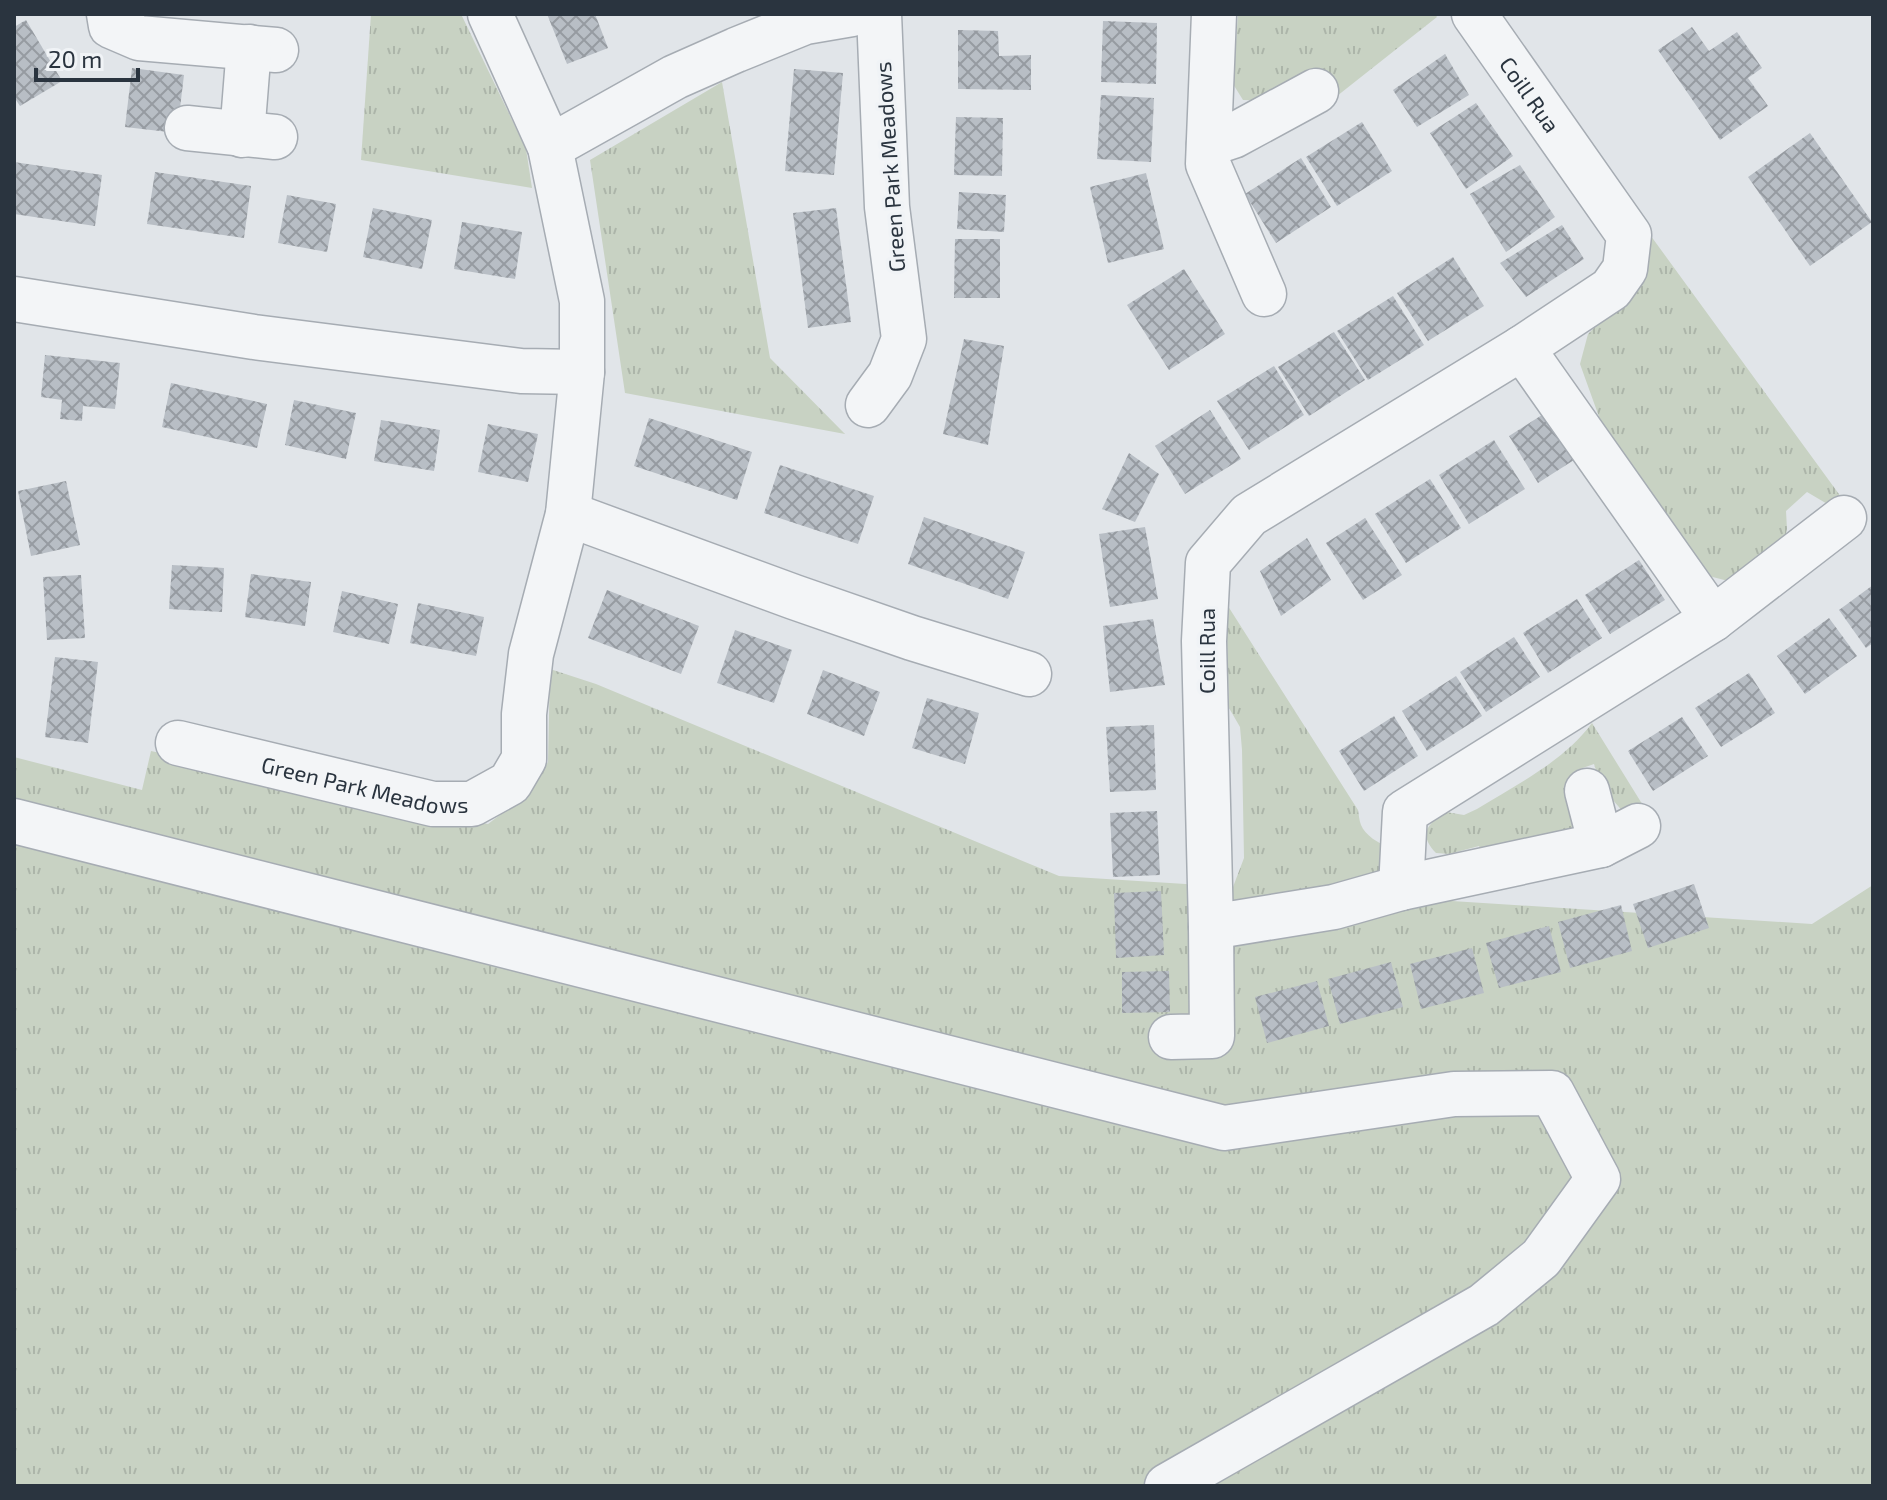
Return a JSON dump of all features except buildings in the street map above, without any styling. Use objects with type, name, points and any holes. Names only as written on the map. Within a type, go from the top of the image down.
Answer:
[{"type":"street","points":[[109,14],[111,26],[139,38],[262,49],[258,136],[187,128]]},
{"type":"street","name":"Green Park Meadows","points":[[178,743],[433,804],[472,804],[510,783],[524,759],[524,714],[531,654],[568,514],[582,372],[582,301],[550,147],[490,14]]},
{"type":"street","points":[[550,147],[675,77],[736,50],[805,22],[852,14]]},
{"type":"street","name":"Green Park Meadows","points":[[868,405],[890,375],[904,339],[887,207],[879,14]]},
{"type":"street","points":[[1214,14],[1208,164],[1264,294]]},
{"type":"street","name":"Coill Rua","points":[[1171,1037],[1212,1036],[1204,641],[1208,563],[1249,515],[1522,348],[1611,289],[1625,269],[1629,235],[1474,14]]},
{"type":"street","points":[[1209,144],[1233,136],[1316,91]]},
{"type":"street","points":[[14,299],[254,337],[521,371],[582,372]]},
{"type":"street","points":[[1522,348],[1713,619]]},
{"type":"street","points":[[568,514],[912,638],[1029,674]]},
{"type":"street","points":[[1401,888],[1405,812],[1713,619],[1822,522]]},
{"type":"street","points":[[1211,927],[1334,907],[1619,835],[1587,791]]},
{"type":"street","points":[[14,821],[1224,1128],[1454,1094],[1552,1093],[1598,1179],[1541,1258],[1484,1305],[1167,1486]]},
{"type":"green space","points":[[371,14],[461,14],[526,149],[532,188],[361,160]]},
{"type":"green space","points":[[1238,14],[1435,14],[1437,17],[1337,96],[1319,69],[1278,101],[1243,100],[1233,84]]},
{"type":"green space","points":[[722,82],[770,358],[845,434],[625,393],[590,160]]},
{"type":"green space","points":[[1648,232],[1844,501],[1829,505],[1807,492],[1786,511],[1784,542],[1732,582],[1705,575],[1607,439],[1580,364],[1588,334],[1627,295]]},
{"type":"green space","points":[[1226,603],[1358,810],[1363,829],[1373,839],[1389,847],[1387,865],[1376,876],[1327,893],[1812,924],[1873,885],[1873,1486],[14,1486],[14,757],[142,790],[151,751],[488,824],[525,796],[548,762],[550,669],[596,684],[1059,876],[1233,887],[1244,858],[1242,750],[1240,727],[1229,708]]},
{"type":"green space","points":[[1592,723],[1644,807],[1624,813],[1601,786],[1594,764],[1577,770],[1570,783],[1577,819],[1569,836],[1484,857],[1479,846],[1449,854],[1436,853],[1430,846],[1427,830],[1439,816],[1446,812],[1464,815],[1477,809],[1553,761]]}]
